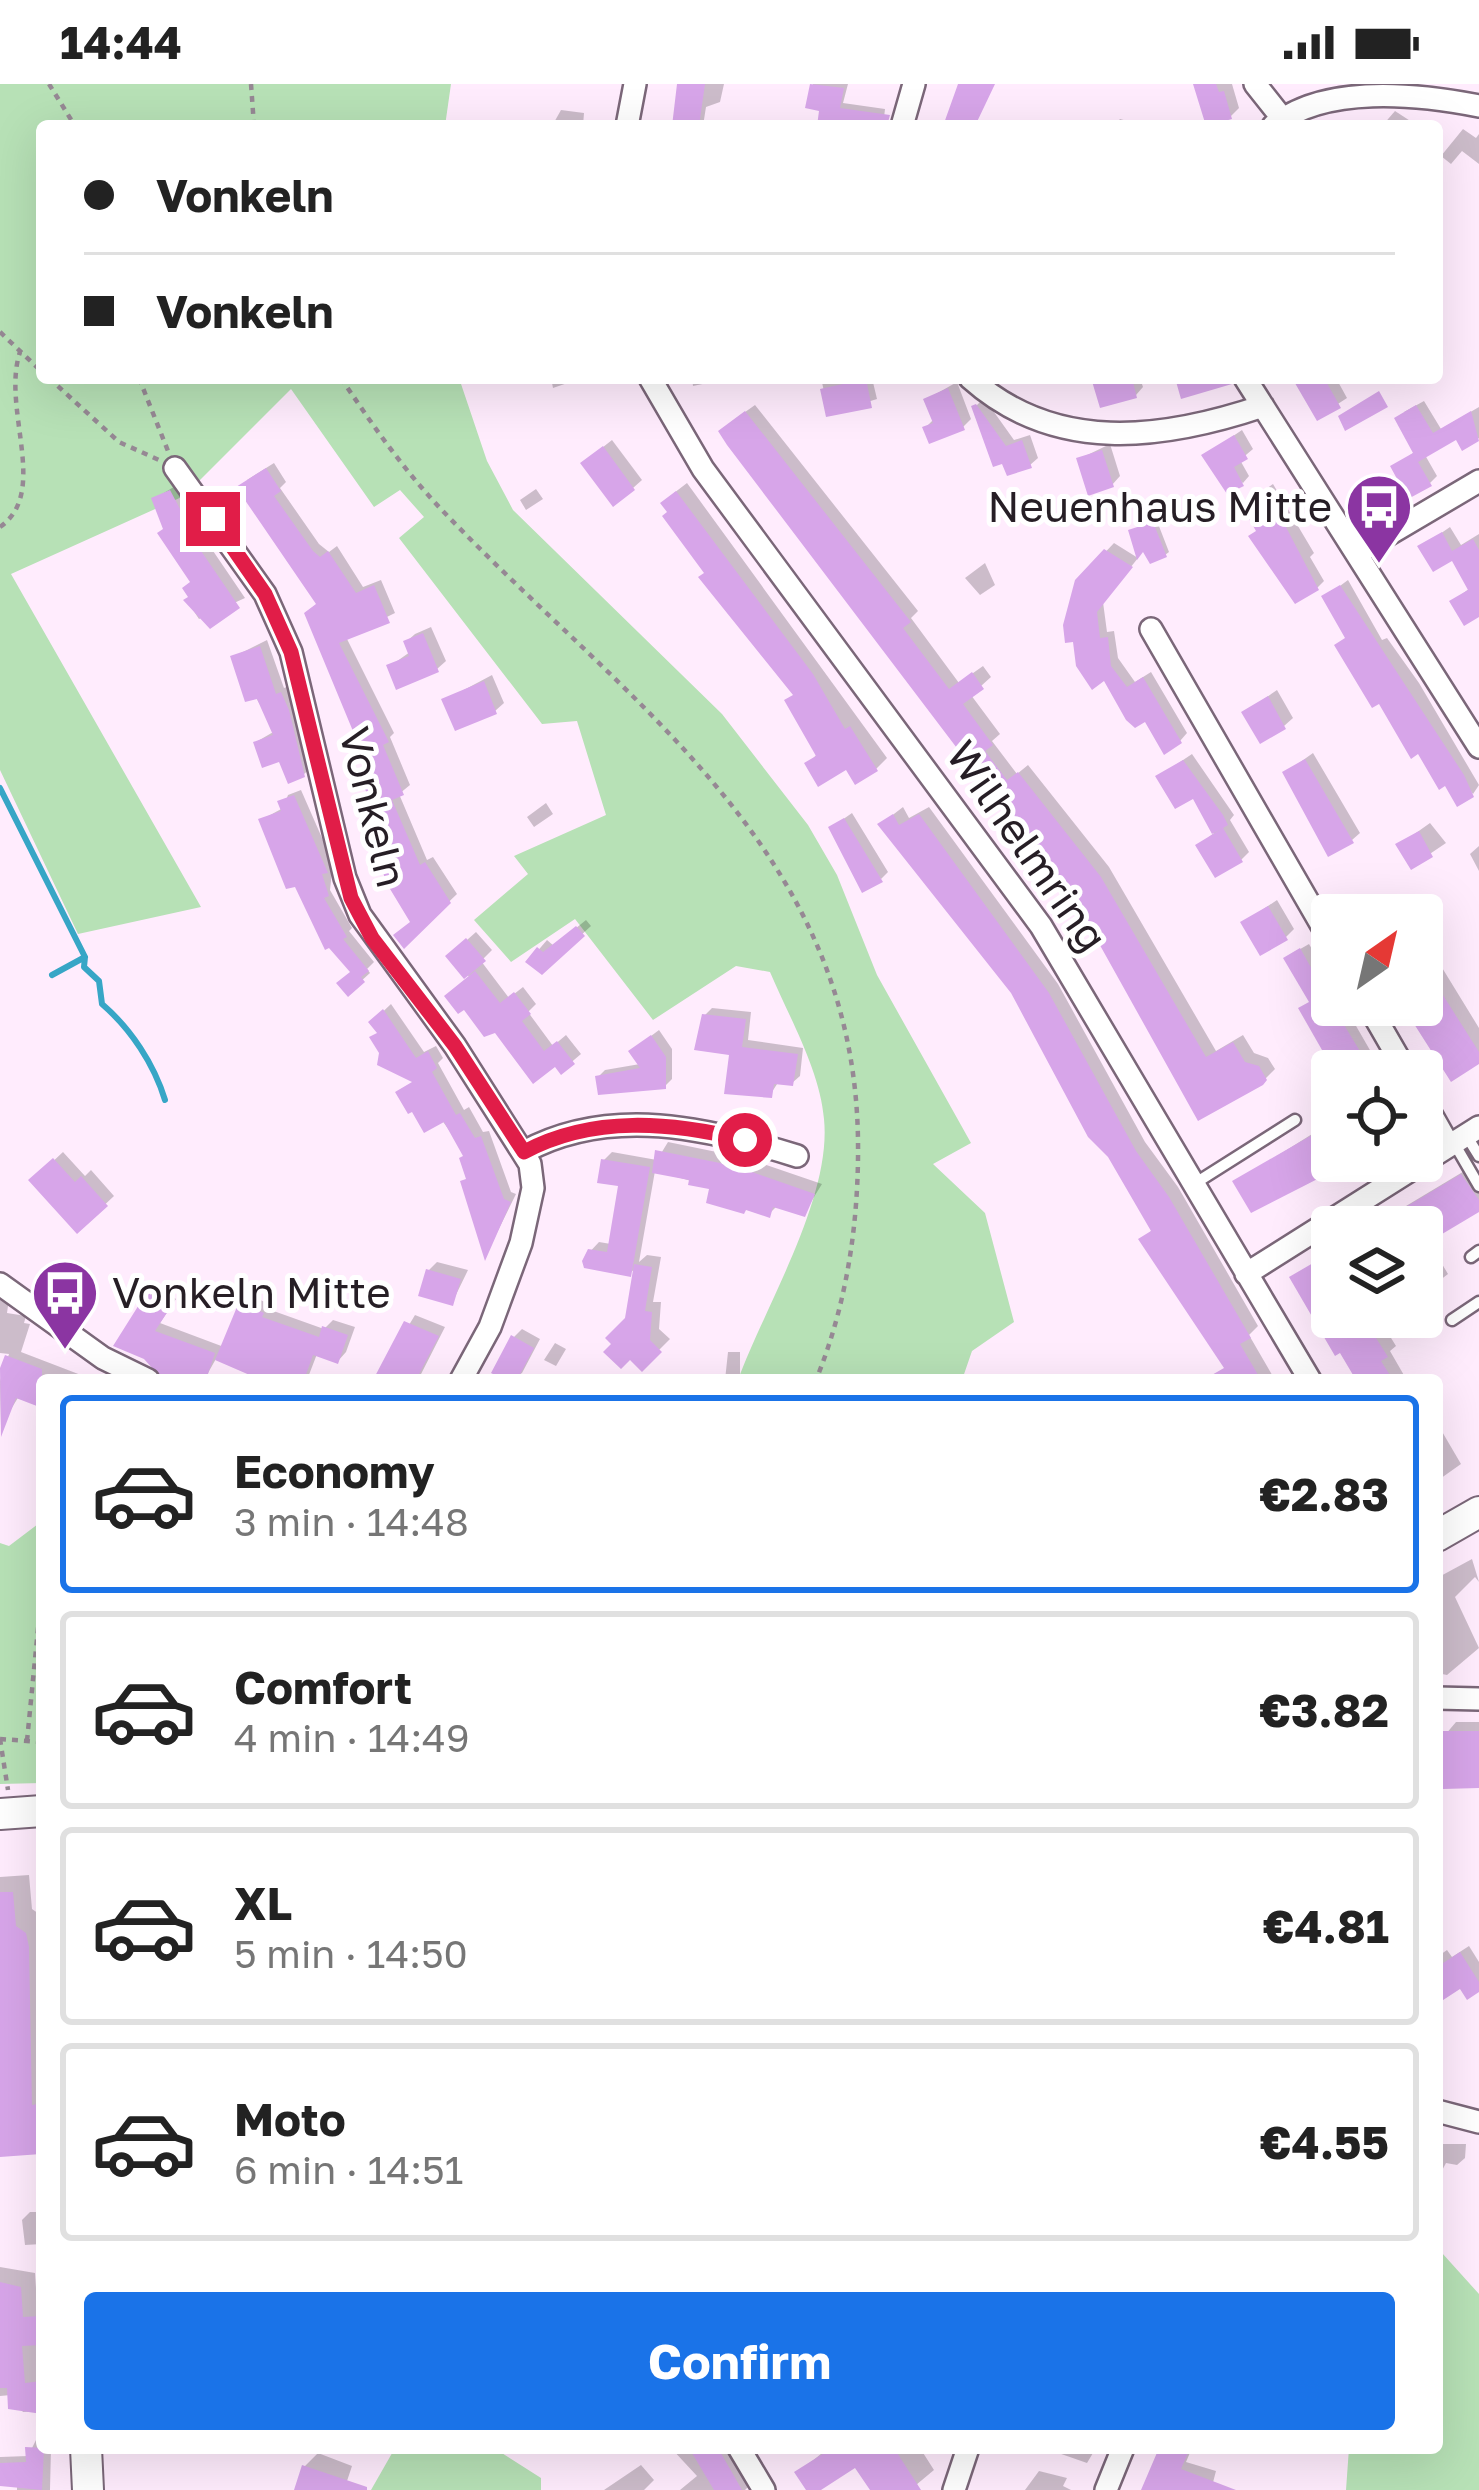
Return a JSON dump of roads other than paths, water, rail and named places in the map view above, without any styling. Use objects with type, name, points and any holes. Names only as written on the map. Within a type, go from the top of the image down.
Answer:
[{"type":"main road","points":[[1443,1533],[1479,1512]]},
{"type":"main road","points":[[86,2454],[88,2490]]},
{"type":"street","points":[[629,120],[635,84]]},
{"type":"street","points":[[904,120],[914,84]]},
{"type":"street","points":[[1255,84],[1276,120]]},
{"type":"street","points":[[1283,120],[1340,100],[1388,96],[1479,106]]},
{"type":"street","name":"Wilhelmring","points":[[653,384],[703,469],[1041,926],[1306,1374]]},
{"type":"street","points":[[978,384],[1020,414],[1049,425],[1101,433],[1167,433],[1263,406]]},
{"type":"street","points":[[1250,384],[1479,747]]},
{"type":"street","name":"Vonkeln","points":[[175,468],[249,569],[277,617],[305,697],[344,878],[360,915],[524,1152],[532,1188],[521,1244],[490,1327],[463,1374]]},
{"type":"street","points":[[1357,553],[1479,481]]},
{"type":"street","points":[[1151,629],[1311,907]]},
{"type":"street","points":[[524,1152],[577,1132],[668,1124],[797,1156]]},
{"type":"street","points":[[1362,1206],[1462,1138]]},
{"type":"street","points":[[1246,1274],[1311,1238]]},
{"type":"street","points":[[0,1284],[104,1358],[136,1374]]},
{"type":"street","points":[[1443,1698],[1479,1699]]},
{"type":"street","points":[[1443,2113],[1479,2122]]},
{"type":"street","points":[[743,2454],[764,2490]]},
{"type":"street","points":[[954,2490],[966,2454]]},
{"type":"street","points":[[1106,2490],[1121,2454]]},
{"type":"lane","points":[[1194,1184],[1295,1120]]},
{"type":"lane","points":[[1462,1138],[1479,1156]]},
{"type":"lane","points":[[1462,1138],[1479,1186]]},
{"type":"lane","points":[[1452,1320],[1479,1302]]},
{"type":"waterway","points":[[0,788],[85,957],[84,967],[99,981],[102,1004],[140,1048],[165,1100]]},
{"type":"waterway","points":[[52,975],[85,957]]},
{"type":"place","name":"Neuenhaus Mitte","points":[[1379,566]]},
{"type":"place","name":"Vonkeln Mitte","points":[[65,1352]]}]
